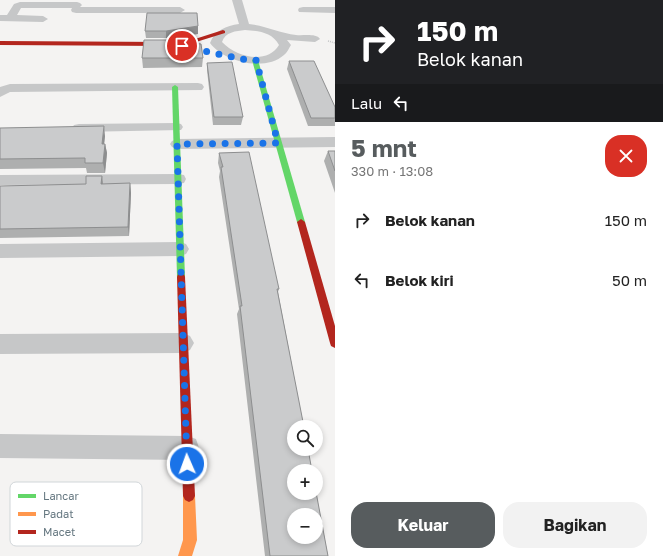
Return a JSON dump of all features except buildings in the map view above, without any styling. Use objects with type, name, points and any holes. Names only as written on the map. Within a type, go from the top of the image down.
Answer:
[{"type":"street","points":[[237,0],[245,27]]},
{"type":"street","points":[[298,0],[309,22]]},
{"type":"street","points":[[5,19],[17,6],[20,5],[79,5],[180,10]]},
{"type":"street","points":[[72,20],[79,5]]},
{"type":"street","points":[[303,10],[335,10]]},
{"type":"street","points":[[5,19],[43,19]]},
{"type":"street","points":[[0,44],[166,44],[196,40],[233,28],[245,27],[267,30],[276,34],[319,43],[283,50],[277,55],[256,60],[241,59],[207,50],[166,44]]},
{"type":"street","points":[[223,32],[217,37],[216,43],[220,50],[229,55]]},
{"type":"street","points":[[276,34],[282,39],[285,45],[283,50]]},
{"type":"street","points":[[256,60],[335,343]]},
{"type":"street","points":[[175,87],[190,540],[185,556]]},
{"type":"street","points":[[0,93],[2,90],[10,88],[198,87]]},
{"type":"street","points":[[69,128],[176,127]]},
{"type":"street","points":[[177,144],[335,142]]},
{"type":"street","points":[[0,180],[178,179]]},
{"type":"street","points":[[0,251],[180,249]]},
{"type":"street","points":[[0,344],[183,343]]},
{"type":"street","points":[[0,446],[187,448]]},
{"type":"traffic: fast","points":[[255,60],[301,222]]},
{"type":"traffic: fast","points":[[175,87],[181,277]]},
{"type":"traffic: slow","points":[[185,556],[190,540],[189,496]]},
{"type":"traffic: jam","points":[[0,43],[166,44],[196,40],[223,32]]},
{"type":"traffic: jam","points":[[301,222],[335,343]]},
{"type":"traffic: jam","points":[[181,277],[189,496]]},
{"type":"route","points":[[182,46],[198,48],[241,59],[256,60],[278,143],[177,144],[187,464]]}]
